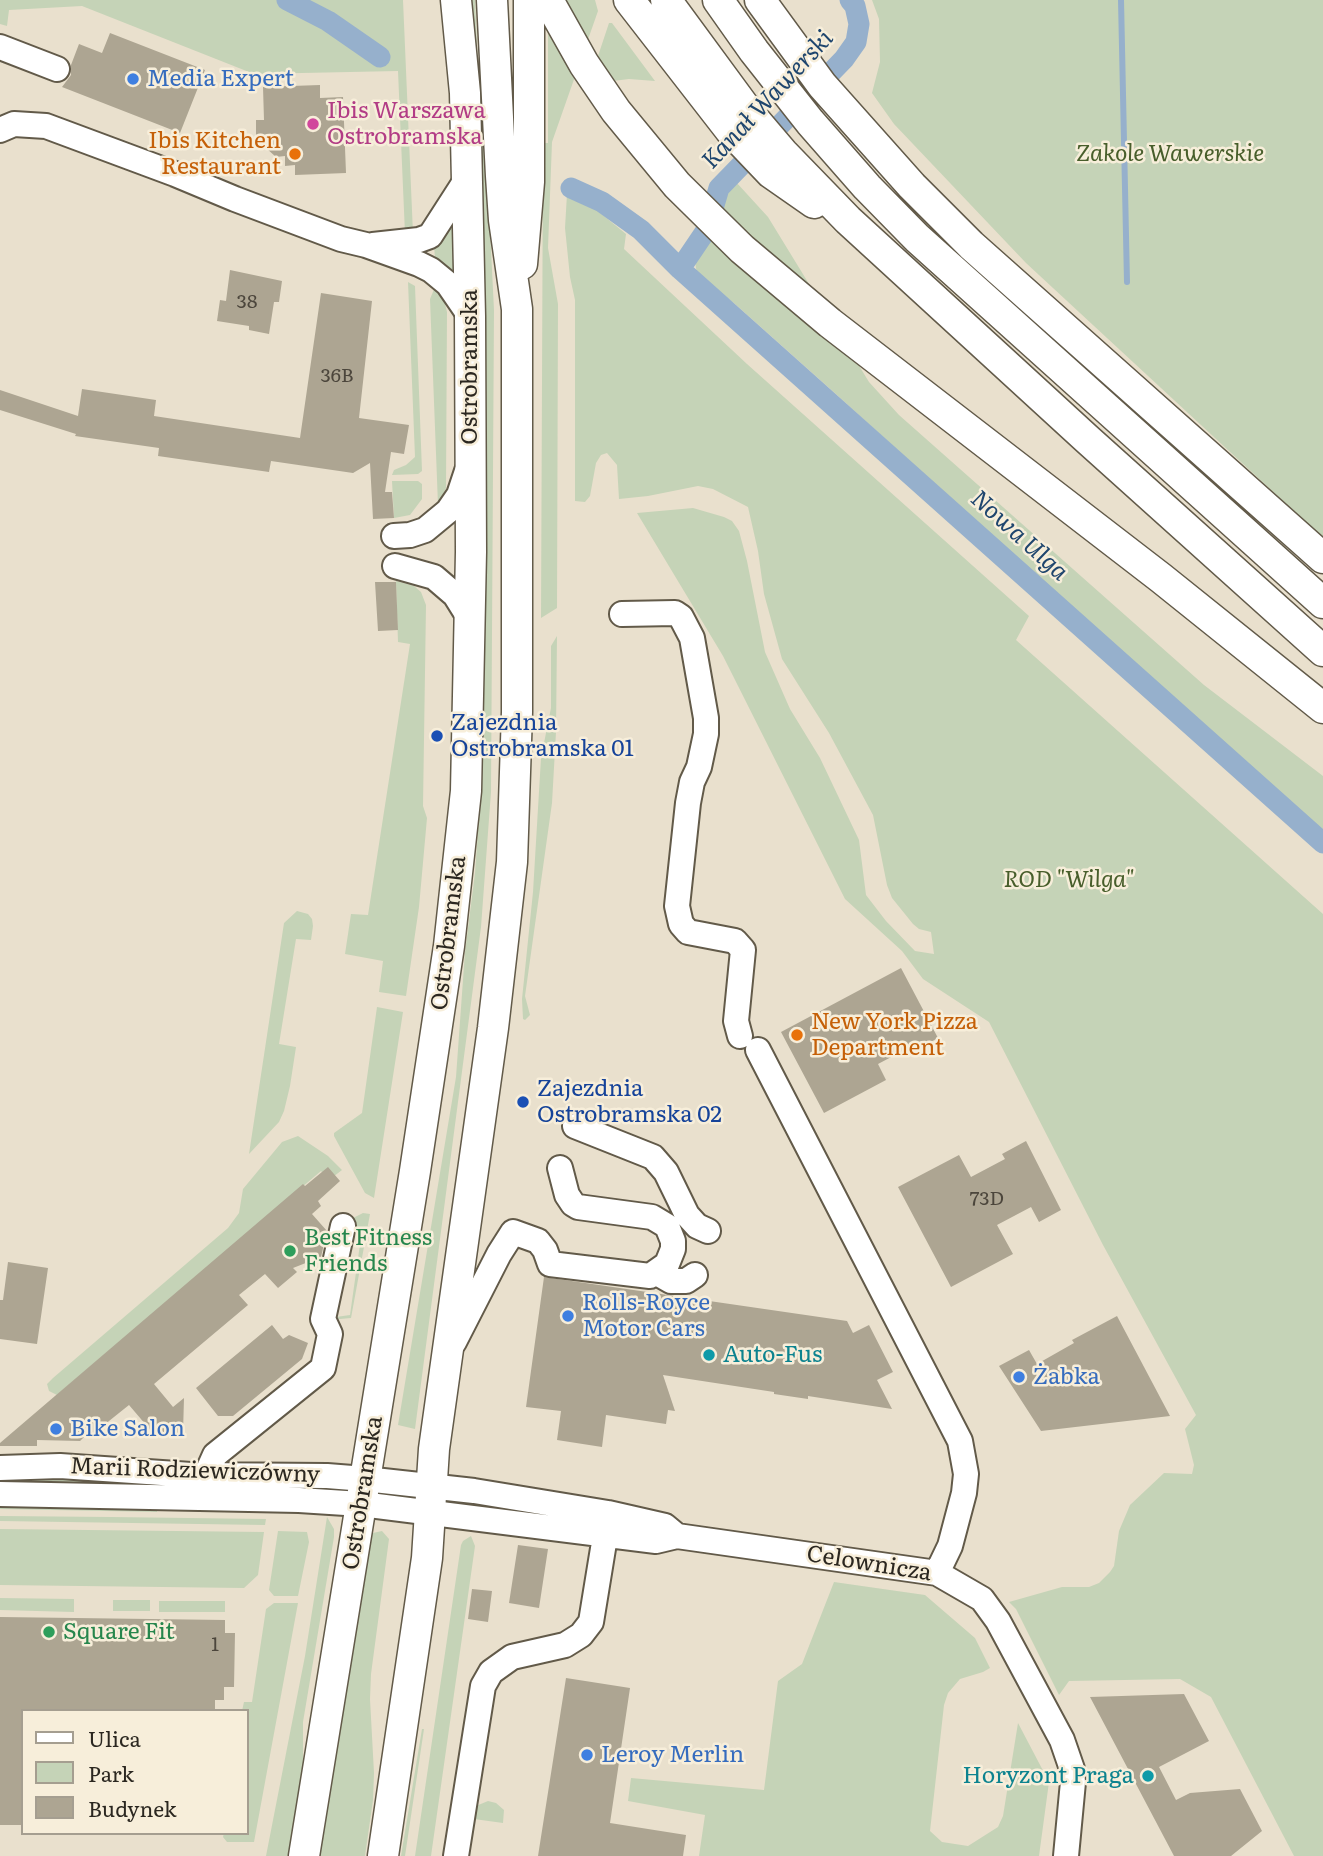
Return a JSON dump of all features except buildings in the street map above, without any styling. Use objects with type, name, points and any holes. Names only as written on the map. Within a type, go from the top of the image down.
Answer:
[{"type":"main road","name":"Ostrobramska","points":[[304,1856],[449,946],[466,791],[470,619],[470,316],[465,93],[456,0]]},
{"type":"main road","name":"Ostrobramska","points":[[383,1856],[427,1558],[431,1499],[505,935],[512,862],[517,749],[517,309],[504,220],[492,0]]},
{"type":"main road","points":[[517,309],[530,182],[529,0]]},
{"type":"main road","points":[[548,0],[584,64],[616,111],[652,157],[716,224],[830,323],[1161,578],[1323,708]]},
{"type":"main road","points":[[629,0],[654,34],[740,121],[777,163],[873,243],[1323,651]]},
{"type":"main road","points":[[666,0],[740,121]]},
{"type":"main road","points":[[718,0],[810,122],[867,187],[917,238],[1323,603]]},
{"type":"main road","points":[[760,0],[835,100],[897,170],[971,245],[1323,558]]},
{"type":"street","points":[[0,47],[57,69]]},
{"type":"street","points":[[0,130],[14,124],[46,126],[318,230],[431,270],[448,284],[470,316]]},
{"type":"street","points":[[366,245],[419,240],[430,236],[468,177]]},
{"type":"street","points":[[394,536],[425,530],[448,511],[459,495],[466,477],[470,453]]},
{"type":"street","points":[[395,566],[434,577],[455,596],[470,619]]},
{"type":"street","points":[[622,614],[675,613],[681,617],[692,638],[706,718],[706,734],[688,803],[677,906],[681,924],[688,932],[735,941],[743,950],[736,1021],[960,1441],[966,1474],[964,1493],[950,1546],[937,1573]]},
{"type":"street","points":[[575,1126],[653,1157],[666,1171],[687,1215],[697,1226],[708,1230]]},
{"type":"street","points":[[449,1352],[513,1232],[538,1241],[550,1264],[641,1276],[657,1273],[667,1264],[673,1249],[671,1233],[667,1226],[652,1217],[578,1207],[567,1195],[560,1168]]},
{"type":"street","points":[[206,1475],[215,1455],[323,1368],[330,1334],[323,1318],[343,1226]]},
{"type":"street","points":[[657,1273],[671,1281],[686,1281],[695,1275]]},
{"type":"street","name":"Marii Rodziewiczówny","points":[[0,1468],[60,1466],[206,1475],[327,1476],[363,1491]]},
{"type":"street","name":"Marii Rodziewiczówny","points":[[0,1494],[299,1500],[363,1491],[431,1499]]},
{"type":"street","name":"Celownicza","points":[[431,1499],[607,1524],[661,1541],[677,1536],[937,1573],[982,1599],[998,1620],[1067,1754],[1073,1782],[1066,1856]]},
{"type":"street","points":[[456,1856],[482,1686],[491,1672],[512,1657],[565,1645],[581,1635],[592,1622],[607,1524]]},
{"type":"green space","points":[[0,0],[403,0],[413,234],[405,234],[398,71],[254,74],[82,6],[9,10],[7,26],[0,24]]},
{"type":"green space","points":[[469,0],[475,0],[479,89],[483,89],[494,310],[491,792],[481,927],[415,1429],[398,1425],[456,1077],[482,775],[484,272],[481,160]]},
{"type":"green space","points":[[548,0],[595,0],[598,11],[552,142],[548,248],[558,304],[557,608],[541,618],[543,143],[548,143]]},
{"type":"green space","name":"Zakole Wawerskie","points":[[872,0],[1323,0],[1323,538],[1026,263],[894,124],[872,93],[880,62],[879,19]]},
{"type":"green space","points":[[609,23],[612,23],[655,81],[629,79],[605,82],[585,95]]},
{"type":"green space","points":[[736,182],[768,217],[869,382],[899,415],[1204,685],[1323,776],[1323,833],[837,395],[735,304],[697,274],[695,262],[723,195]]},
{"type":"green space","name":"ROD \"Wilga\"","points":[[567,194],[593,207],[626,234],[624,249],[747,364],[1029,616],[1016,640],[1323,914],[1323,1856],[1294,1856],[1211,1697],[1180,1679],[1069,1681],[1059,1695],[1016,1609],[1009,1602],[1062,1587],[1089,1587],[1099,1583],[1110,1572],[1114,1566],[1119,1531],[1130,1505],[1164,1473],[1192,1474],[1194,1465],[1185,1429],[1196,1415],[1103,1245],[989,1022],[923,979],[902,951],[845,899],[723,656],[637,513],[693,508],[732,521],[739,531],[765,652],[790,709],[820,758],[859,840],[866,895],[915,951],[934,954],[931,932],[919,929],[913,924],[892,898],[873,815],[829,733],[782,659],[764,594],[748,507],[713,489],[698,486],[619,499],[617,465],[607,453],[601,455],[596,463],[590,496],[585,502],[575,501],[575,300],[565,228]]},
{"type":"green space","points":[[454,222],[458,279],[435,262],[434,241]]},
{"type":"green space","points":[[408,282],[415,286],[422,471],[418,474],[392,475],[394,470],[415,457]]},
{"type":"green space","points":[[435,287],[444,300],[447,312],[446,488],[438,505],[430,299]]},
{"type":"green space","points":[[392,481],[418,481],[422,484],[422,499],[410,515],[394,518]]},
{"type":"green space","points":[[396,581],[414,586],[421,592],[426,605],[423,806],[427,818],[419,907],[406,996],[379,992],[383,961],[345,954],[351,914],[368,915],[410,644],[398,642]]},
{"type":"green space","points":[[557,636],[552,803],[525,996],[530,1015],[525,1020],[522,999],[533,892],[541,758],[551,708],[551,646]]},
{"type":"green space","points":[[297,911],[308,914],[313,926],[311,940],[296,939],[279,1044],[296,1047],[290,1086],[279,1122],[249,1154],[284,923]]},
{"type":"green space","points":[[377,1007],[403,1012],[374,1198],[365,1193],[334,1133],[362,1113]]},
{"type":"green space","points":[[298,1136],[328,1156],[342,1170],[329,1180],[321,1171],[57,1395],[49,1391],[47,1384],[53,1378],[228,1228],[239,1213],[243,1189],[282,1142]]},
{"type":"green space","points":[[363,1213],[370,1214],[351,1318],[329,1320],[350,1315],[362,1230],[349,1227],[353,1218]]},
{"type":"green space","points":[[34,1472],[300,1489],[0,1483],[0,1478]]},
{"type":"green space","points":[[0,1504],[158,1507],[157,1512],[0,1509]]},
{"type":"green space","points":[[0,1516],[266,1519],[265,1525],[0,1521]]},
{"type":"green space","points":[[327,1517],[334,1529],[334,1537],[303,1722],[303,1764],[290,1856],[266,1856],[305,1656]]},
{"type":"green space","points":[[0,1529],[264,1532],[258,1575],[244,1588],[0,1585]]},
{"type":"green space","points":[[278,1531],[307,1532],[309,1542],[298,1596],[274,1596],[269,1590]]},
{"type":"green space","points":[[382,1531],[389,1539],[371,1674],[374,1773],[365,1856],[318,1856],[371,1535]]},
{"type":"green space","points":[[471,1536],[475,1546],[431,1856],[415,1856],[461,1545]]},
{"type":"green space","points":[[834,1582],[925,1595],[975,1638],[990,1668],[960,1679],[948,1693],[944,1705],[930,1831],[942,1842],[968,1846],[998,1827],[1003,1816],[1018,1723],[1049,1782],[1039,1856],[699,1856],[705,1815],[628,1801],[631,1778],[764,1790],[778,1681],[802,1664]]},
{"type":"green space","points":[[0,1598],[74,1599],[74,1612],[0,1610]]},
{"type":"green space","points":[[113,1600],[150,1600],[150,1611],[113,1611]]},
{"type":"green space","points":[[159,1601],[225,1601],[225,1612],[159,1612]]},
{"type":"green space","points":[[274,1603],[298,1603],[254,1842],[227,1842],[224,1835],[248,1835],[248,1709],[242,1709],[244,1702],[252,1702],[266,1609]]},
{"type":"green space","points":[[422,1729],[405,1856],[401,1856]]},
{"type":"green space","points":[[488,1801],[496,1803],[504,1810],[503,1823],[474,1819],[476,1806]]},
{"type":"waterway","points":[[287,0],[328,21],[380,57]]},
{"type":"waterway","name":"Kanał Wawerski","points":[[680,269],[707,229],[719,188],[844,59],[856,42],[859,24],[855,6],[850,0]]},
{"type":"waterway","points":[[1121,0],[1127,282]]},
{"type":"waterway","name":"Nowa Ulga","points":[[571,188],[602,202],[641,230],[680,269],[1323,843]]},
{"type":"place","name":"Media Expert","points":[[133,79]]},
{"type":"place","name":"Ibis Warszawa Ostrobramska","points":[[313,124]]},
{"type":"place","name":"Ibis Kitchen Restaurant","points":[[295,154]]},
{"type":"place","name":"Zajezdnia Ostrobramska 01","points":[[437,736]]},
{"type":"place","name":"New York Pizza Department","points":[[797,1035]]},
{"type":"place","name":"Zajezdnia Ostrobramska 02","points":[[523,1102]]},
{"type":"place","name":"Best Fitness Friends","points":[[290,1251]]},
{"type":"place","name":"Rolls-Royce Motor Cars","points":[[568,1316]]},
{"type":"place","name":"Auto-Fus","points":[[709,1355]]},
{"type":"place","name":"Żabka","points":[[1019,1377]]},
{"type":"place","name":"Bike Salon","points":[[56,1429]]},
{"type":"place","name":"Square Fit","points":[[49,1632]]},
{"type":"place","name":"Leroy Merlin","points":[[587,1755]]},
{"type":"place","name":"Horyzont Praga","points":[[1148,1776]]}]
